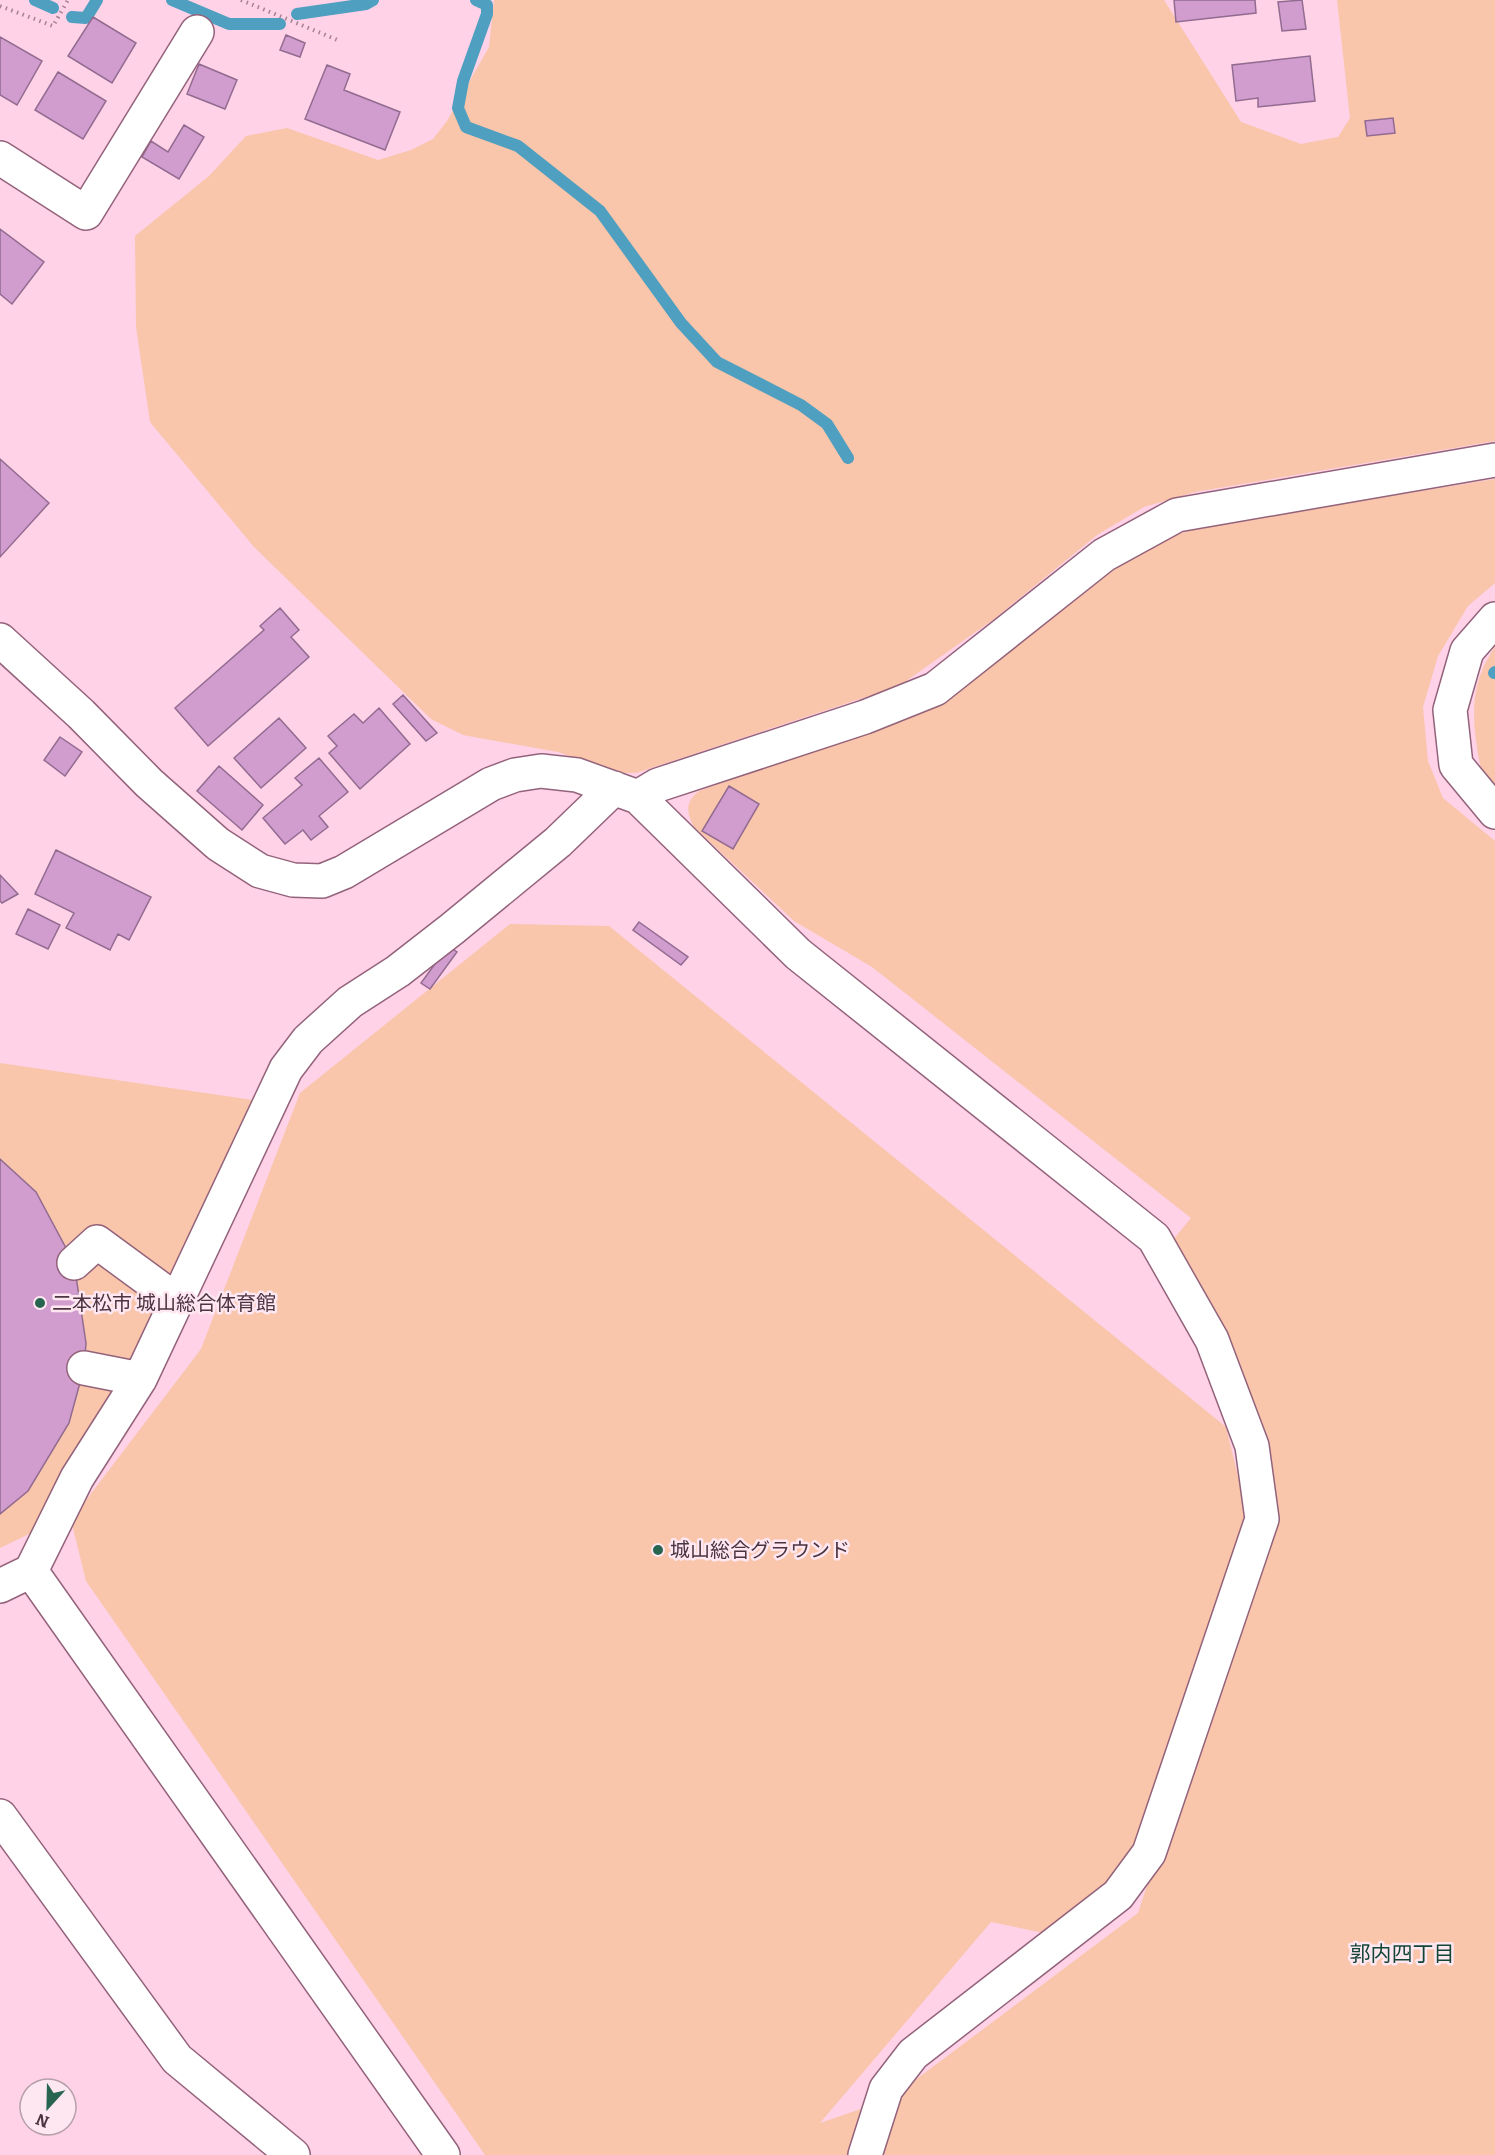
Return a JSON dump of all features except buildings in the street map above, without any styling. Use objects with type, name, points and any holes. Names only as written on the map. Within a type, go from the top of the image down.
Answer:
[{"type":"street","points":[[0,158],[86,213],[197,32]]},
{"type":"street","points":[[0,1586],[31,1571],[77,1478],[140,1379],[286,1069],[308,1040],[350,1002],[398,971],[558,842],[626,793],[865,717],[935,689],[1104,555],[1177,515],[1495,460]]},
{"type":"street","points":[[1495,618],[1467,651],[1450,710],[1456,765],[1495,813]]},
{"type":"street","points":[[0,640],[81,714],[149,783],[218,844],[260,871],[293,880],[322,881],[344,872],[491,784],[515,775],[541,771],[577,775],[626,793],[798,954],[1154,1238],[1212,1340],[1252,1446],[1262,1519],[1149,1853],[1118,1895],[913,2054],[886,2089],[865,2155]]},
{"type":"street","points":[[74,1263],[97,1242],[176,1300]]},
{"type":"street","points":[[84,1368],[140,1379]]},
{"type":"street","points":[[31,1571],[443,2155]]},
{"type":"street","points":[[0,1816],[177,2059],[293,2155]]},
{"type":"path","points":[[0,6],[53,26],[68,0]]},
{"type":"path","points":[[241,0],[340,40]]},
{"type":"shaded area","points":[[494,0],[1164,0],[1241,122],[1301,144],[1338,137],[1350,118],[1337,0],[1495,0],[1495,441],[1195,492],[1144,507],[1097,535],[994,619],[899,686],[636,773],[619,773],[558,752],[463,735],[431,719],[254,547],[150,422],[136,327],[135,236],[209,176],[246,136],[287,128],[378,160],[411,150],[433,139],[447,121],[489,47]]},
{"type":"shaded area","points":[[1495,479],[1495,583],[1468,606],[1438,656],[1423,707],[1428,761],[1443,798],[1495,841],[1495,2155],[485,2155],[86,1581],[71,1520],[201,1349],[300,1093],[510,924],[609,926],[1226,1427],[1248,1517],[1120,1885],[1044,1933],[991,1922],[820,2123],[890,2099],[1138,1913],[1269,1516],[1173,1240],[1191,1218],[872,967],[794,921],[694,827],[689,817],[689,803],[699,791],[943,702],[1125,561],[1168,537],[1210,525]]},
{"type":"shaded area","points":[[1495,646],[1495,829],[1477,750],[1474,709],[1476,689],[1482,671]]},
{"type":"shaded area","points":[[0,1063],[267,1102],[171,1342],[33,1532],[0,1548]]},
{"type":"waterway","points":[[35,0],[53,8]]},
{"type":"waterway","points":[[72,17],[86,18],[97,0]]},
{"type":"waterway","points":[[172,0],[229,24],[280,24]]},
{"type":"waterway","points":[[297,14],[366,4],[373,0]]},
{"type":"waterway","points":[[476,0],[487,5],[487,14],[463,81],[458,108],[466,127],[518,146],[600,211],[681,323],[717,362],[801,405],[827,424],[848,458]]},
{"type":"place","name":"二本松市 城山総合体育館","points":[[40,1303]]},
{"type":"place","name":"城山総合グラウンド","points":[[658,1550]]},
{"type":"district","name":"郭内四丁目","points":[[1402,1954]]}]
